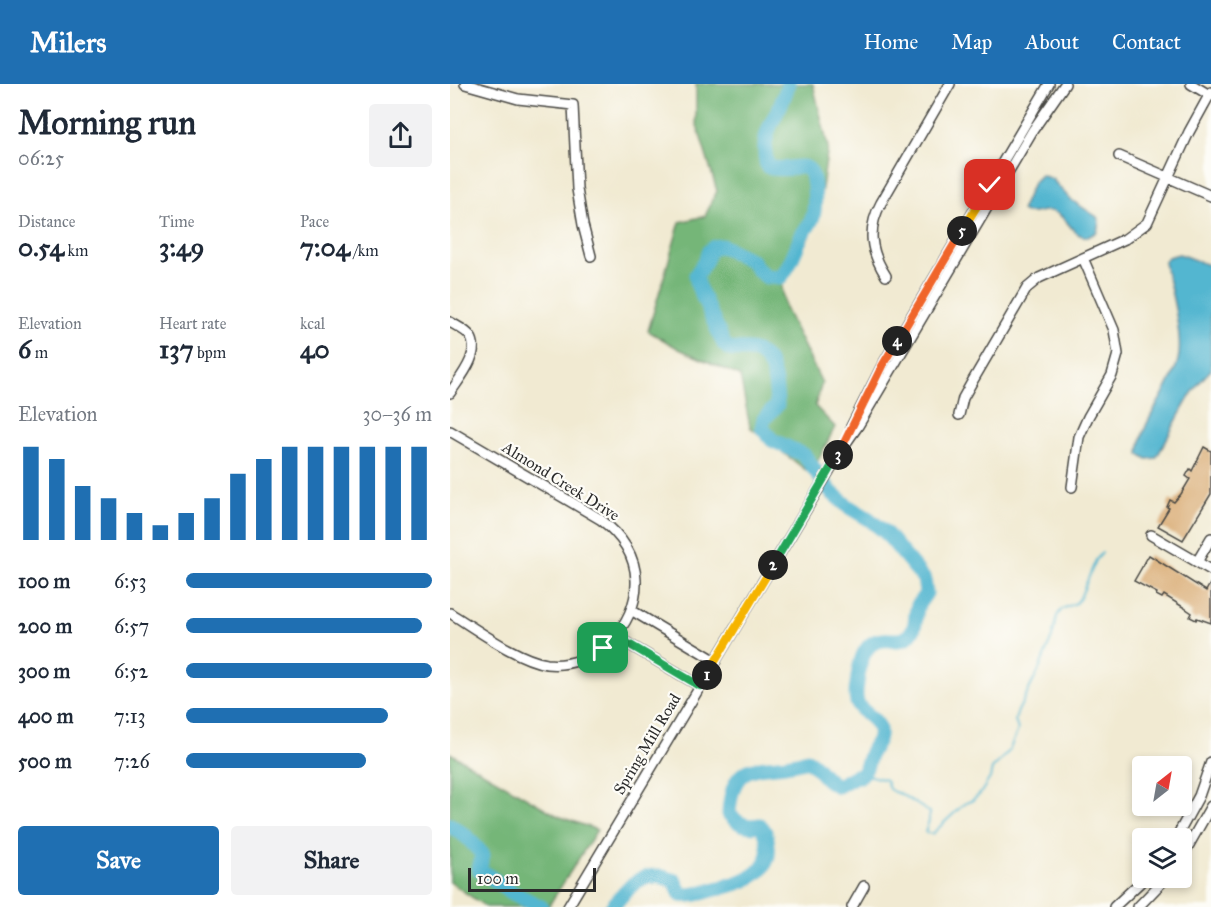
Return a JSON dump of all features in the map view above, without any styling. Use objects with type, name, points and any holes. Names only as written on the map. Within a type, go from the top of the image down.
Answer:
[{"type":"street","points":[[465,84],[518,99],[573,105],[579,205],[591,256]]},
{"type":"street","points":[[886,276],[875,257],[872,244],[873,220],[949,84]]},
{"type":"street","name":"Spring Mill Road","points":[[846,443],[853,422],[882,366],[1049,84]]},
{"type":"street","name":"Spring Mill Road","points":[[568,906],[1034,130],[1065,84]]},
{"type":"street","points":[[959,415],[963,398],[1027,288],[1039,278],[1134,235],[1147,223],[1189,132],[1210,94],[1191,84]]},
{"type":"street","points":[[1119,156],[1211,196]]},
{"type":"street","points":[[1072,488],[1079,437],[1112,375],[1118,354],[1114,330],[1083,258]]},
{"type":"street","points":[[450,322],[470,336],[474,347],[473,355],[450,393]]},
{"type":"street","name":"Almond Creek Drive","points":[[450,430],[600,519],[616,531],[631,556],[634,568],[636,581],[631,610]]},
{"type":"street","points":[[1151,535],[1211,570]]},
{"type":"street","points":[[1197,562],[1211,538]]},
{"type":"street","points":[[450,613],[529,660],[546,664],[568,664],[588,658],[603,648],[615,636],[631,610],[716,661]]},
{"type":"street","points":[[615,636],[700,686]]},
{"type":"street","points":[[1181,828],[1199,796],[1211,762]]},
{"type":"street","points":[[1192,840],[1211,807]]},
{"type":"street","points":[[852,907],[864,886]]},
{"type":"street","points":[[1114,907],[1134,888]]},
{"type":"street","points":[[1138,907],[1156,888]]},
{"type":"green space","points":[[696,84],[813,84],[828,147],[817,222],[782,286],[785,308],[822,383],[815,406],[835,427],[811,474],[750,427],[740,376],[679,349],[648,331],[680,222],[705,216],[717,191],[696,122]]},
{"type":"green space","points":[[450,753],[558,816],[597,830],[548,907],[486,907],[450,882]]},
{"type":"water","points":[[1041,175],[1052,179],[1070,199],[1097,217],[1099,222],[1097,232],[1088,237],[1083,236],[1053,212],[1026,213],[1021,211],[1033,183]]},
{"type":"water","points":[[1179,254],[1211,266],[1211,370],[1187,401],[1156,458],[1147,459],[1139,454],[1141,441],[1178,360],[1178,326],[1164,263],[1168,257]]},
{"type":"building","points":[[1204,447],[1211,451],[1211,494],[1183,540],[1158,526],[1169,508],[1167,507],[1170,500],[1174,502],[1190,479],[1186,476],[1190,469],[1192,471]]},
{"type":"building","points":[[1149,555],[1206,591],[1211,582],[1211,623],[1190,617],[1192,613],[1183,607],[1164,595],[1162,598],[1156,595],[1157,593],[1134,581]]},
{"type":"waterway","points":[[612,907],[632,885],[646,877],[664,877],[675,881],[681,895],[689,895],[741,882],[758,872],[768,856],[765,832],[760,825],[743,824],[729,814],[732,794],[737,781],[744,773],[754,769],[807,760],[815,765],[828,780],[838,786],[855,776],[860,776],[866,768],[879,734],[877,724],[857,701],[856,692],[863,656],[870,645],[876,641],[900,640],[909,635],[915,624],[918,605],[926,593],[924,579],[885,532],[831,492],[804,455],[772,440],[762,428],[764,419],[777,405],[775,380],[769,363],[757,352],[729,349],[724,344],[698,286],[696,275],[706,260],[708,252],[714,247],[722,246],[752,261],[767,277],[781,277],[811,221],[815,193],[813,178],[808,169],[805,167],[779,169],[767,166],[765,153],[768,132],[788,84]]},
{"type":"waterway","points":[[863,774],[886,780],[889,789],[929,812],[925,832],[932,834],[964,804],[980,794],[990,778],[992,769],[1009,751],[1018,730],[1015,720],[1018,711],[1038,672],[1052,637],[1057,616],[1062,609],[1076,603],[1080,598],[1096,560],[1102,553]]},
{"type":"waterway","points":[[450,825],[467,837],[483,855],[479,869],[511,892],[541,907]]},
{"type":"route","points":[[603,648],[615,636],[700,686],[846,443],[853,422],[882,366],[990,185]]}]
